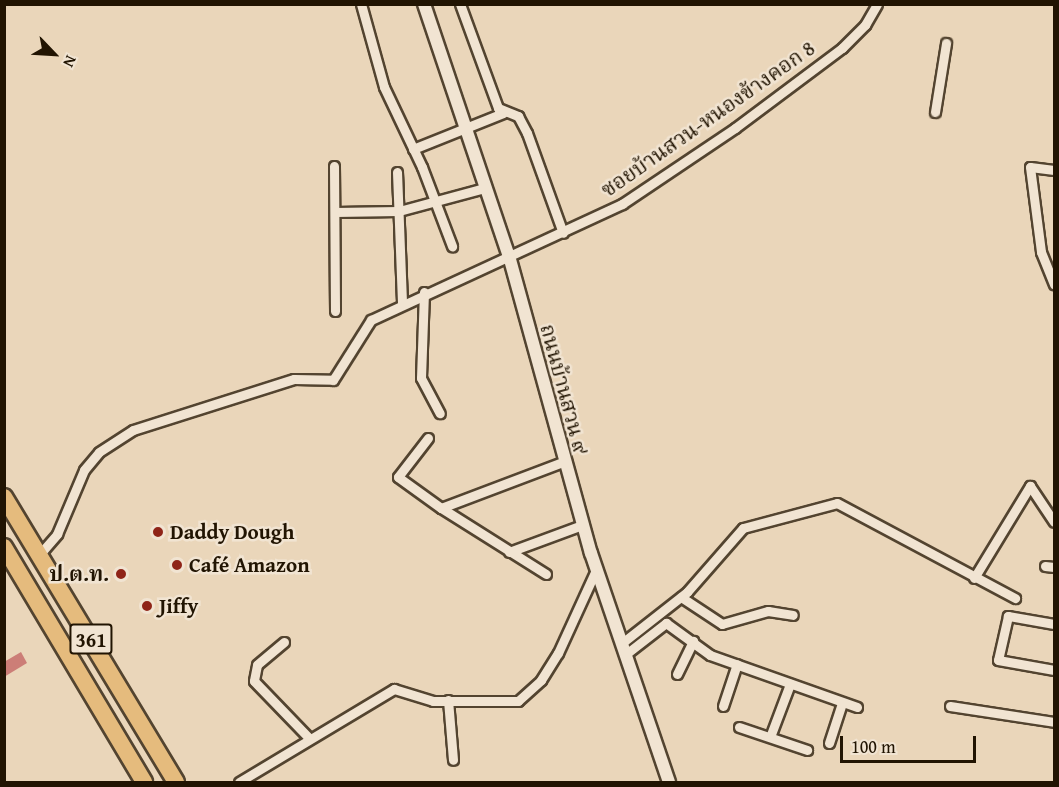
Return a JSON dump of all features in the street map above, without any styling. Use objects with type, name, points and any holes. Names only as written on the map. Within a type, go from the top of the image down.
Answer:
[{"type":"highway","name":"361","points":[[4,496],[176,783]]},
{"type":"highway","name":"361","points":[[4,547],[144,783]]},
{"type":"street","points":[[361,4],[384,87],[422,167],[452,246]]},
{"type":"street","name":"ถนนบ้านสวน ๙","points":[[424,4],[509,256],[563,462],[596,570],[669,783]]},
{"type":"street","points":[[460,4],[503,113]]},
{"type":"street","name":"ซอยบ้านสวน-หนองข้างคอก 8","points":[[39,555],[57,534],[84,470],[99,452],[133,430],[294,379],[333,380],[366,325],[424,292],[563,233],[622,204],[735,128],[842,48],[865,25],[877,4]]},
{"type":"street","points":[[934,112],[946,43]]},
{"type":"street","points":[[413,149],[503,113],[518,116],[563,233]]},
{"type":"street","points":[[334,166],[335,311]]},
{"type":"street","points":[[1054,171],[1030,167],[1041,252],[1054,285]]},
{"type":"street","points":[[398,172],[402,304]]},
{"type":"street","points":[[335,212],[399,211],[435,204],[485,188]]},
{"type":"street","points":[[424,292],[421,378],[440,413]]},
{"type":"street","points":[[428,438],[398,477],[441,508],[546,574]]},
{"type":"street","points":[[441,508],[563,462]]},
{"type":"street","points":[[974,578],[1030,486],[1054,522]]},
{"type":"street","points":[[624,649],[681,597],[743,528],[837,503],[926,553],[1015,598]]},
{"type":"street","points":[[509,552],[582,525]]},
{"type":"street","points":[[239,783],[308,737],[394,689],[448,700],[518,701],[541,680],[558,653],[596,570]]},
{"type":"street","points":[[681,597],[722,624],[756,612],[783,610],[793,615]]},
{"type":"street","points":[[1054,624],[1008,616],[998,660],[1054,670]]},
{"type":"street","points":[[624,649],[666,622],[710,655],[857,707]]},
{"type":"street","points":[[677,674],[693,641]]},
{"type":"street","points":[[284,642],[257,665],[254,681],[308,737]]},
{"type":"street","points":[[723,706],[737,664]]},
{"type":"street","points":[[770,736],[790,684]]},
{"type":"street","points":[[448,700],[453,760]]},
{"type":"street","points":[[829,743],[842,703]]},
{"type":"street","points":[[950,706],[1054,722]]},
{"type":"street","points":[[739,727],[807,750]]},
{"type":"building","points":[[21,652],[27,663],[4,677],[4,662]]},
{"type":"place","name":"Daddy Dough","points":[[158,532]]},
{"type":"place","name":"Café Amazon","points":[[177,565]]},
{"type":"place","name":"ป.ต.ท.","points":[[121,574]]},
{"type":"place","name":"Jiffy","points":[[147,606]]}]
